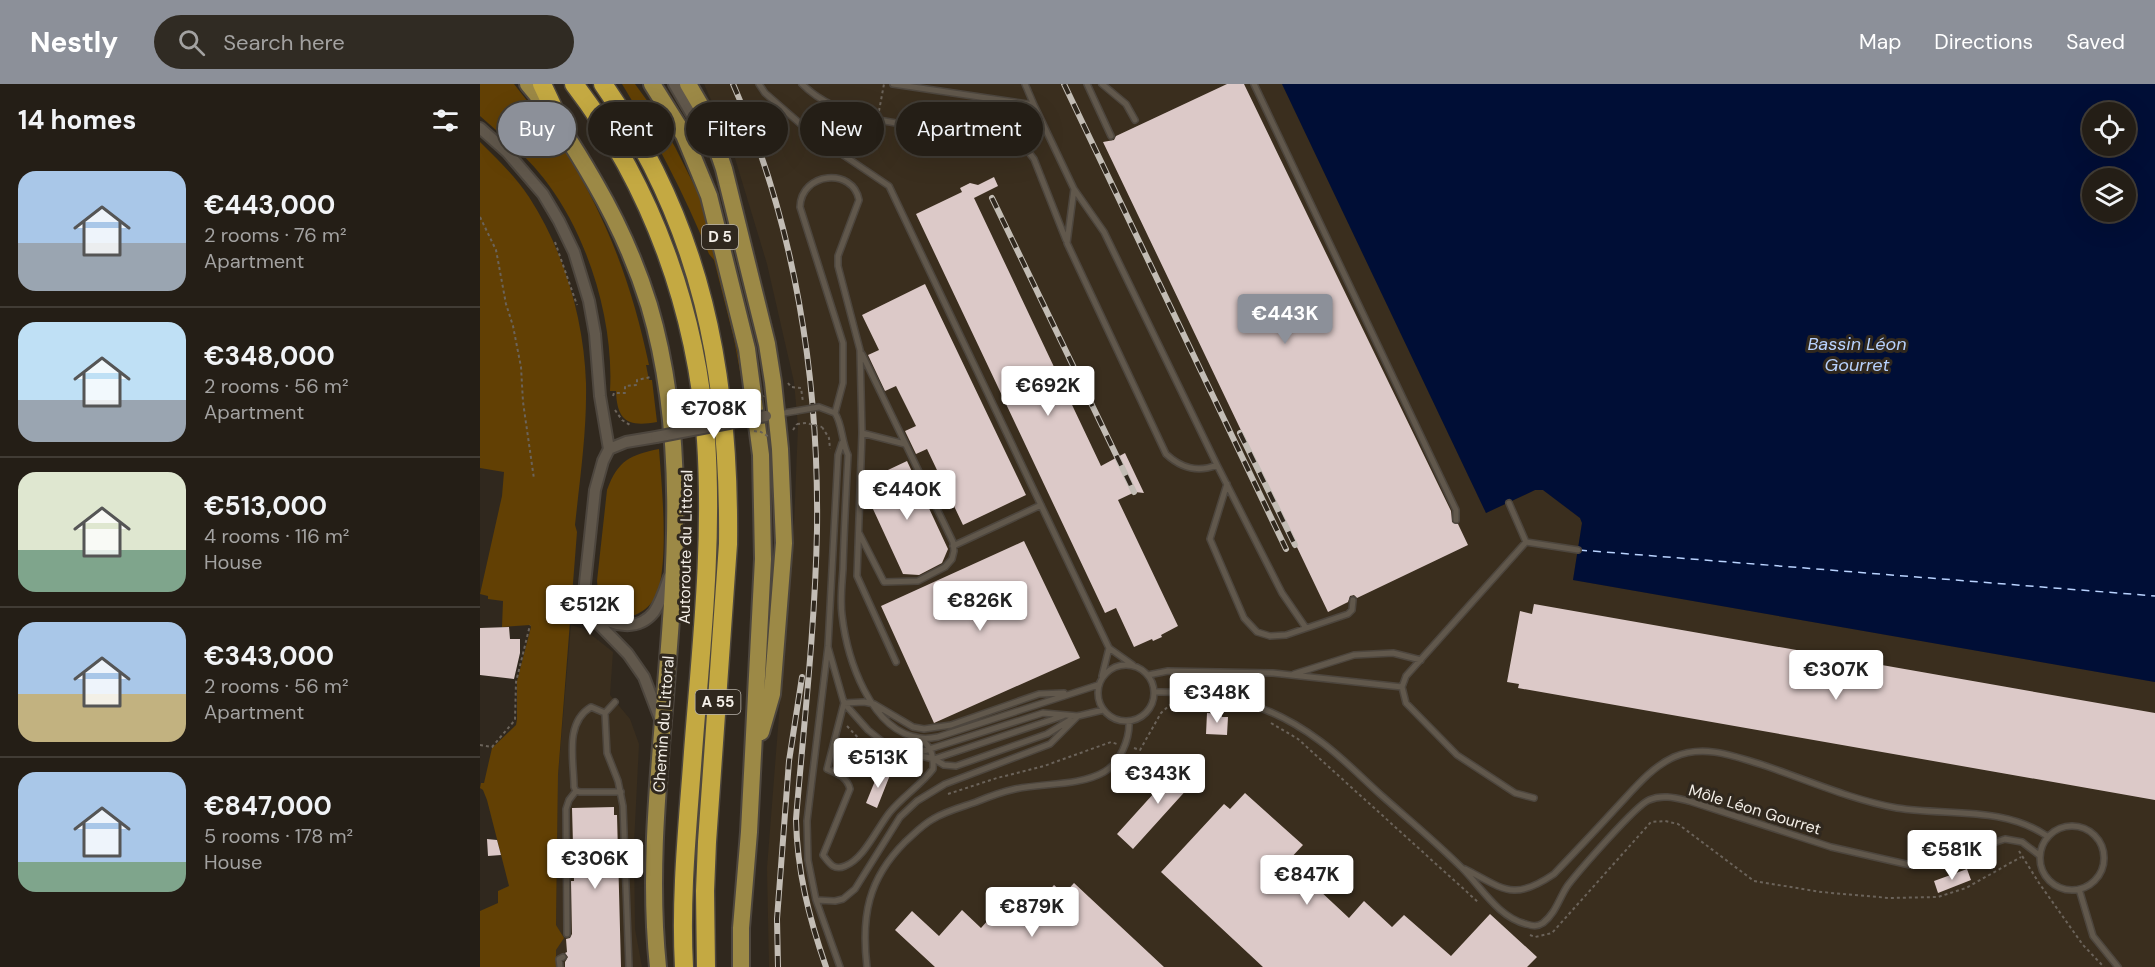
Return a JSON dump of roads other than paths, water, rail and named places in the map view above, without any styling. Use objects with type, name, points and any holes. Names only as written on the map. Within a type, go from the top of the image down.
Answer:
[{"type":"highway","points":[[542,84],[550,102]]},
{"type":"highway","name":"Autoroute du Littoral","points":[[574,84],[627,165],[665,248],[693,347],[701,399],[706,441],[708,533],[683,894],[684,967]]},
{"type":"highway","name":"A 55","points":[[603,84],[648,159],[676,216],[688,247],[708,315],[723,408],[728,493],[728,544],[707,842],[706,967]]},
{"type":"main road","name":"Chemin du Littoral","points":[[528,84],[542,102]]},
{"type":"main road","name":"D 5","points":[[652,84],[684,135],[709,196],[747,349],[761,455],[763,506],[763,559],[753,762]]},
{"type":"main road","points":[[688,84],[705,113],[724,169],[767,344],[771,415],[781,464],[784,543],[772,694],[753,762],[741,928],[741,967]]},
{"type":"main road","name":"Chemin du Littoral","points":[[576,151],[618,226],[649,305],[660,349],[673,446],[676,514],[674,566],[654,862],[655,939],[658,967]]},
{"type":"street","points":[[674,84],[724,169]]},
{"type":"street","points":[[480,128],[507,152],[543,194],[574,252],[589,301],[595,334],[600,396],[609,449],[594,490],[584,593],[594,619],[628,654],[644,677],[659,718],[661,744]]},
{"type":"street","points":[[609,449],[626,442],[771,415]]},
{"type":"street","points":[[587,605],[603,619],[619,625],[642,621],[648,618],[657,605],[674,566]]},
{"type":"lane","points":[[759,84],[765,93],[812,135],[889,186],[1109,648],[1148,675],[1154,692],[1150,708],[1144,715],[1129,721],[1114,719],[1103,710],[1098,698],[1109,648]]},
{"type":"lane","points":[[802,84],[843,111],[878,120],[1023,145],[1034,159],[1067,243],[1166,454],[1176,463],[1192,469],[1205,470],[1217,465]]},
{"type":"lane","points":[[893,84],[1014,102]]},
{"type":"lane","points":[[1025,84],[1033,102]]},
{"type":"lane","points":[[1087,84],[1110,136]]},
{"type":"lane","points":[[1102,84],[1126,104],[1135,120]]},
{"type":"lane","points":[[1254,84],[1456,510],[1456,520]]},
{"type":"lane","points":[[1043,124],[1074,189],[1104,232],[1282,593],[1306,628]]},
{"type":"lane","points":[[835,413],[843,383],[843,343],[800,207],[800,197],[806,188],[815,181],[828,177],[841,179],[852,186],[858,194],[857,205],[838,256],[838,266],[860,350],[954,546],[952,559],[945,567],[918,581],[884,582],[859,531]]},
{"type":"lane","points":[[1067,243],[1074,189]]},
{"type":"lane","points":[[860,350],[862,433],[857,576],[896,662]]},
{"type":"lane","points":[[771,415],[819,407],[835,413],[842,424],[842,443],[838,455],[828,646],[807,821],[807,860],[816,900],[840,967]]},
{"type":"lane","points":[[862,433],[905,444]]},
{"type":"lane","points":[[842,443],[848,455],[841,614],[854,668],[863,689],[883,718],[897,730],[922,739],[938,737],[1100,682],[1114,667],[1133,665]]},
{"type":"lane","points":[[1227,484],[1209,540],[1244,618],[1257,632],[1270,636],[1286,635],[1348,614],[1352,610],[1353,600]]},
{"type":"lane","points":[[1509,503],[1526,542]]},
{"type":"lane","points":[[954,546],[1041,505]]},
{"type":"lane","points":[[1526,542],[1578,550]]},
{"type":"lane","points":[[1526,542],[1406,676],[1402,687],[1406,703],[1457,755],[1515,793],[1534,798]]},
{"type":"lane","points":[[828,646],[844,703],[868,730],[888,746],[934,759],[944,765],[956,766],[1047,734],[1078,716],[1103,710]]},
{"type":"lane","points":[[1292,675],[1354,655],[1393,654],[1421,660]]},
{"type":"lane","points":[[1148,675],[1168,671],[1292,675],[1402,687]]},
{"type":"lane","name":"Môle Léon Gourret","points":[[1154,692],[1186,691],[1230,697],[1270,710],[1291,721],[1321,741],[1462,868],[1493,903],[1511,918],[1529,925],[1541,925],[1554,912],[1570,882],[1632,813],[1640,805],[1657,797],[1689,801],[1831,847],[1910,864],[1960,854],[2005,839],[2022,842],[2039,855]]},
{"type":"lane","points":[[844,703],[874,704],[913,727],[940,728],[1039,694],[1072,692]]},
{"type":"lane","points":[[615,702],[605,713],[607,753],[621,792],[623,806],[629,967]]},
{"type":"lane","points":[[844,703],[827,769],[844,777],[850,789],[823,855],[835,867],[844,867],[854,861],[889,813],[933,769],[934,759],[931,749],[922,739]]},
{"type":"lane","points":[[576,791],[573,732],[576,721],[582,712],[591,707],[605,713]]},
{"type":"lane","points":[[912,754],[1043,713],[1078,716]]},
{"type":"lane","points":[[934,759],[1065,715]]},
{"type":"lane","points":[[816,900],[843,899],[855,889],[866,868],[900,817],[917,801],[945,784],[1050,744],[1078,716]]},
{"type":"lane","points":[[867,967],[866,912],[869,898],[878,876],[890,858],[921,827],[941,815],[1015,789],[1094,777],[1110,768],[1124,746],[1129,721]]},
{"type":"lane","name":"Môle Léon Gourret","points":[[1462,868],[1506,891],[1515,892],[1541,883],[1554,874],[1647,775],[1675,756],[1698,750],[1737,757],[1869,801],[1926,811],[1992,815],[2021,821],[2047,836]]},
{"type":"lane","points":[[576,791],[621,792]]},
{"type":"lane","points":[[567,934],[566,809],[576,791]]},
{"type":"lane","points":[[2063,827],[2081,827],[2097,837],[2104,857],[2103,868],[2097,878],[2079,890],[2059,888],[2050,882],[2044,874],[2039,855],[2047,836],[2063,827]]},
{"type":"lane","points":[[2079,890],[2093,936],[2118,967]]},
{"type":"lane","points":[[560,967],[559,959],[563,957]]},
{"type":"water","name":"Bassin Léon Gourret","points":[[1282,84],[2155,84],[2155,682],[1573,580],[1582,523],[1580,518],[1543,490],[1535,490],[1486,513]]},
{"type":"railway","points":[[733,84],[773,191],[799,302],[808,359],[817,473],[817,530],[812,639],[796,819],[805,894],[826,967]]},
{"type":"railway","points":[[1064,84],[1286,549]]},
{"type":"railway","points":[[992,198],[1134,492]]},
{"type":"railway","points":[[1240,433],[1295,545]]},
{"type":"railway","points":[[778,967],[777,919],[789,761],[802,677]]}]
